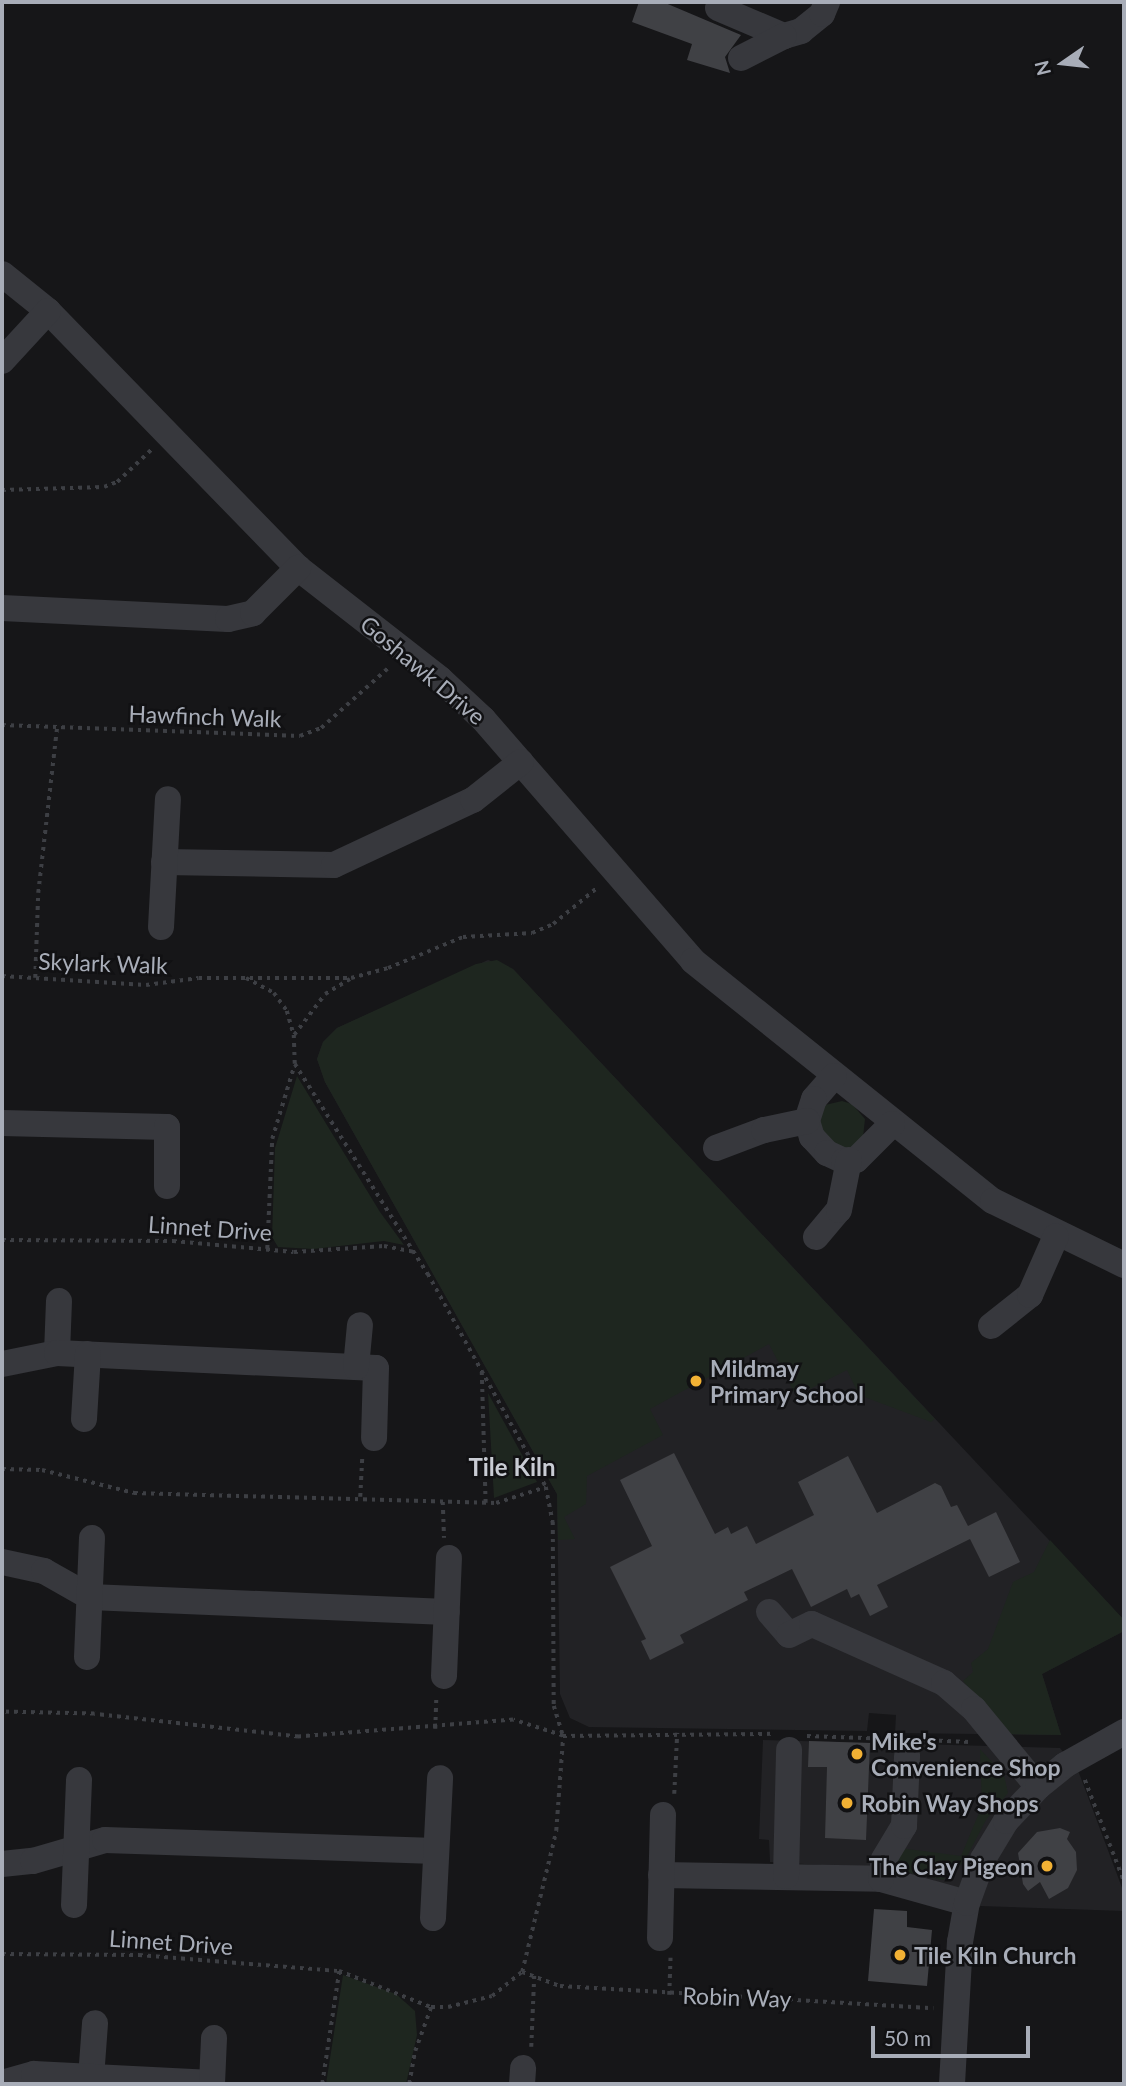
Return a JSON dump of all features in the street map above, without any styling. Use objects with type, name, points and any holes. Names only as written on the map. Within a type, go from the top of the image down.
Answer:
[{"type":"street","points":[[741,58],[784,36],[801,31],[822,14],[827,2]]},
{"type":"street","points":[[718,8],[784,36]]},
{"type":"street","name":"Goshawk Drive","points":[[2,274],[48,311],[298,568],[449,687],[521,762],[693,961],[892,1124],[993,1202],[1056,1236],[1124,1265]]},
{"type":"street","points":[[2,361],[48,311]]},
{"type":"street","points":[[2,608],[228,619],[253,614],[298,568]]},
{"type":"street","points":[[164,862],[334,865],[473,800],[521,762]]},
{"type":"street","points":[[161,927],[168,799]]},
{"type":"street","points":[[834,1076],[814,1099],[807,1121],[813,1137],[827,1153],[849,1160],[870,1149],[892,1124]]},
{"type":"street","points":[[716,1148],[764,1130],[807,1121]]},
{"type":"street","points":[[2,1123],[167,1127],[167,1186]]},
{"type":"street","points":[[816,1237],[839,1210],[849,1160]]},
{"type":"street","points":[[990,1326],[1030,1295],[1056,1236]]},
{"type":"street","points":[[57,1353],[59,1301]]},
{"type":"street","points":[[356,1367],[360,1325]]},
{"type":"street","points":[[2,1364],[57,1353],[376,1368],[374,1438]]},
{"type":"street","points":[[84,1419],[88,1354]]},
{"type":"street","points":[[87,1657],[92,1538]]},
{"type":"street","points":[[444,1676],[449,1558]]},
{"type":"street","points":[[2,1562],[44,1571],[90,1597],[447,1612]]},
{"type":"street","points":[[769,1612],[789,1635],[812,1624],[944,1683],[974,1709],[1038,1787]]},
{"type":"street","points":[[952,2084],[954,2009],[967,1903],[994,1840],[1038,1787],[1075,1759],[1124,1732]]},
{"type":"street","points":[[786,1876],[789,1750]]},
{"type":"street","points":[[881,1879],[884,1859],[904,1826],[907,1756]]},
{"type":"street","points":[[433,1918],[440,1778]]},
{"type":"street","points":[[74,1906],[79,1780]]},
{"type":"street","points":[[660,1938],[663,1815]]},
{"type":"street","points":[[2,1864],[33,1861],[76,1845],[105,1840],[436,1851]]},
{"type":"street","points":[[661,1875],[786,1876],[849,1889],[881,1879],[967,1903]]},
{"type":"street","points":[[91,2077],[95,2023]]},
{"type":"street","points":[[2,2083],[34,2074],[212,2084],[214,2038]]},
{"type":"path","points":[[2,490],[104,487],[131,470],[168,433]]},
{"type":"path","name":"Hawfinch Walk","points":[[2,725],[300,736],[321,728],[405,652]]},
{"type":"path","points":[[35,978],[38,893],[57,727]]},
{"type":"path","name":"Skylark Walk","points":[[2,976],[146,985],[244,977],[351,978],[388,968],[463,937],[532,933],[574,908],[617,870]]},
{"type":"path","points":[[244,977],[274,993],[288,1011],[295,1035],[295,1064],[272,1139],[267,1249]]},
{"type":"path","name":"Skylark Walk","points":[[295,1035],[325,994],[351,978]]},
{"type":"path","points":[[295,1064],[415,1252],[546,1487]]},
{"type":"path","name":"Linnet Drive","points":[[2,1240],[173,1241],[314,1252],[384,1246],[415,1252]]},
{"type":"path","points":[[482,1371],[486,1503]]},
{"type":"path","points":[[360,1497],[362,1455],[374,1438]]},
{"type":"path","points":[[443,1502],[443,1534],[449,1558]]},
{"type":"path","points":[[435,1729],[436,1695],[444,1676]]},
{"type":"path","points":[[663,1815],[673,1804],[677,1733]]},
{"type":"path","points":[[522,1972],[556,1830],[563,1736]]},
{"type":"path","points":[[1075,1759],[1124,1881]]},
{"type":"path","points":[[660,1938],[670,1951],[669,1994]]},
{"type":"path","name":"Linnet Drive","points":[[2,1954],[139,1955],[338,1971],[431,2007],[477,2001],[522,1972]]},
{"type":"path","points":[[322,2084],[338,1971]]},
{"type":"path","name":"Robin Way","points":[[522,1972],[560,1986],[669,1994],[735,1993],[954,2009]]},
{"type":"path","points":[[523,2076],[530,2058],[534,1976]]},
{"type":"path","points":[[409,2084],[415,2051],[431,2007]]},
{"type":"shaded area","name":"Mildmay Primary School","points":[[488,960],[513,969],[1124,1620],[1124,1631],[1042,1674],[1061,1735],[895,1733],[896,1715],[869,1713],[867,1731],[589,1727],[570,1718],[560,1694],[557,1494],[325,1082],[317,1059],[323,1042],[337,1028]]},
{"type":"shaded area","points":[[497,960],[513,969],[935,1419],[931,1422],[859,1395],[847,1370],[796,1396],[769,1344],[650,1409],[663,1435],[587,1476],[586,1504],[564,1517],[575,1539],[558,1540],[557,1494],[325,1082],[317,1059],[323,1042],[337,1028],[476,964]]},
{"type":"shaded area","points":[[297,1076],[380,1212],[404,1245],[384,1241],[313,1249],[278,1247],[272,1237],[275,1148]]},
{"type":"shaded area","points":[[842,1101],[852,1104],[865,1119],[862,1146],[837,1149],[819,1129],[820,1113],[825,1105]]},
{"type":"shaded area","points":[[488,1393],[537,1482],[494,1498]]},
{"type":"shaded area","points":[[1050,1540],[1124,1620],[1124,1631],[1042,1674],[1061,1735],[1009,1734],[963,1681],[973,1672],[971,1663],[988,1649],[1013,1582],[1034,1572]]},
{"type":"shaded area","name":"Robin Way Shops","points":[[763,1740],[1060,1748],[1079,1773],[1124,1893],[1124,1911],[980,1906],[933,1880],[891,1869],[770,1862],[769,1840],[759,1839]]},
{"type":"shaded area","points":[[980,1749],[1004,1775],[1008,1793],[986,1820],[964,1862],[943,1880],[891,1869],[900,1848],[961,1856],[982,1806]]},
{"type":"shaded area","points":[[343,1975],[396,1994],[415,2011],[417,2035],[406,2084],[326,2084]]},
{"type":"building","points":[[639,2],[663,2],[741,35],[725,57],[730,73],[687,60],[692,44],[632,22]]},
{"type":"building","points":[[674,1453],[715,1534],[728,1527],[731,1534],[747,1526],[756,1544],[814,1515],[798,1482],[848,1456],[877,1513],[935,1483],[941,1486],[951,1507],[957,1505],[968,1526],[996,1512],[1020,1562],[989,1577],[970,1539],[877,1585],[888,1607],[870,1616],[859,1594],[851,1598],[847,1589],[811,1607],[792,1569],[744,1592],[748,1600],[680,1635],[684,1643],[650,1660],[641,1641],[646,1639],[610,1567],[652,1546],[620,1480]]},
{"type":"building","name":"Robin Way Shops","points":[[809,1741],[870,1743],[866,1840],[825,1838],[827,1767],[808,1767]]},
{"type":"building","name":"The Clay Pigeon","points":[[1060,1828],[1070,1832],[1067,1839],[1076,1852],[1077,1870],[1068,1888],[1049,1899],[1040,1882],[1028,1891],[1023,1884],[1018,1853],[1037,1832]]},
{"type":"building","name":"Tile Kiln Church","points":[[874,1909],[907,1911],[907,1927],[932,1930],[927,1986],[868,1981]]},
{"type":"place","name":"Mildmay Primary School","points":[[696,1381]]},
{"type":"place","name":"Mike's Convenience Shop","points":[[857,1754]]},
{"type":"place","name":"Robin Way Shops","points":[[847,1803]]},
{"type":"place","name":"The Clay Pigeon","points":[[1047,1866]]},
{"type":"place","name":"Tile Kiln Church","points":[[900,1955]]},
{"type":"district","name":"Tile Kiln","points":[[512,1467]]}]
